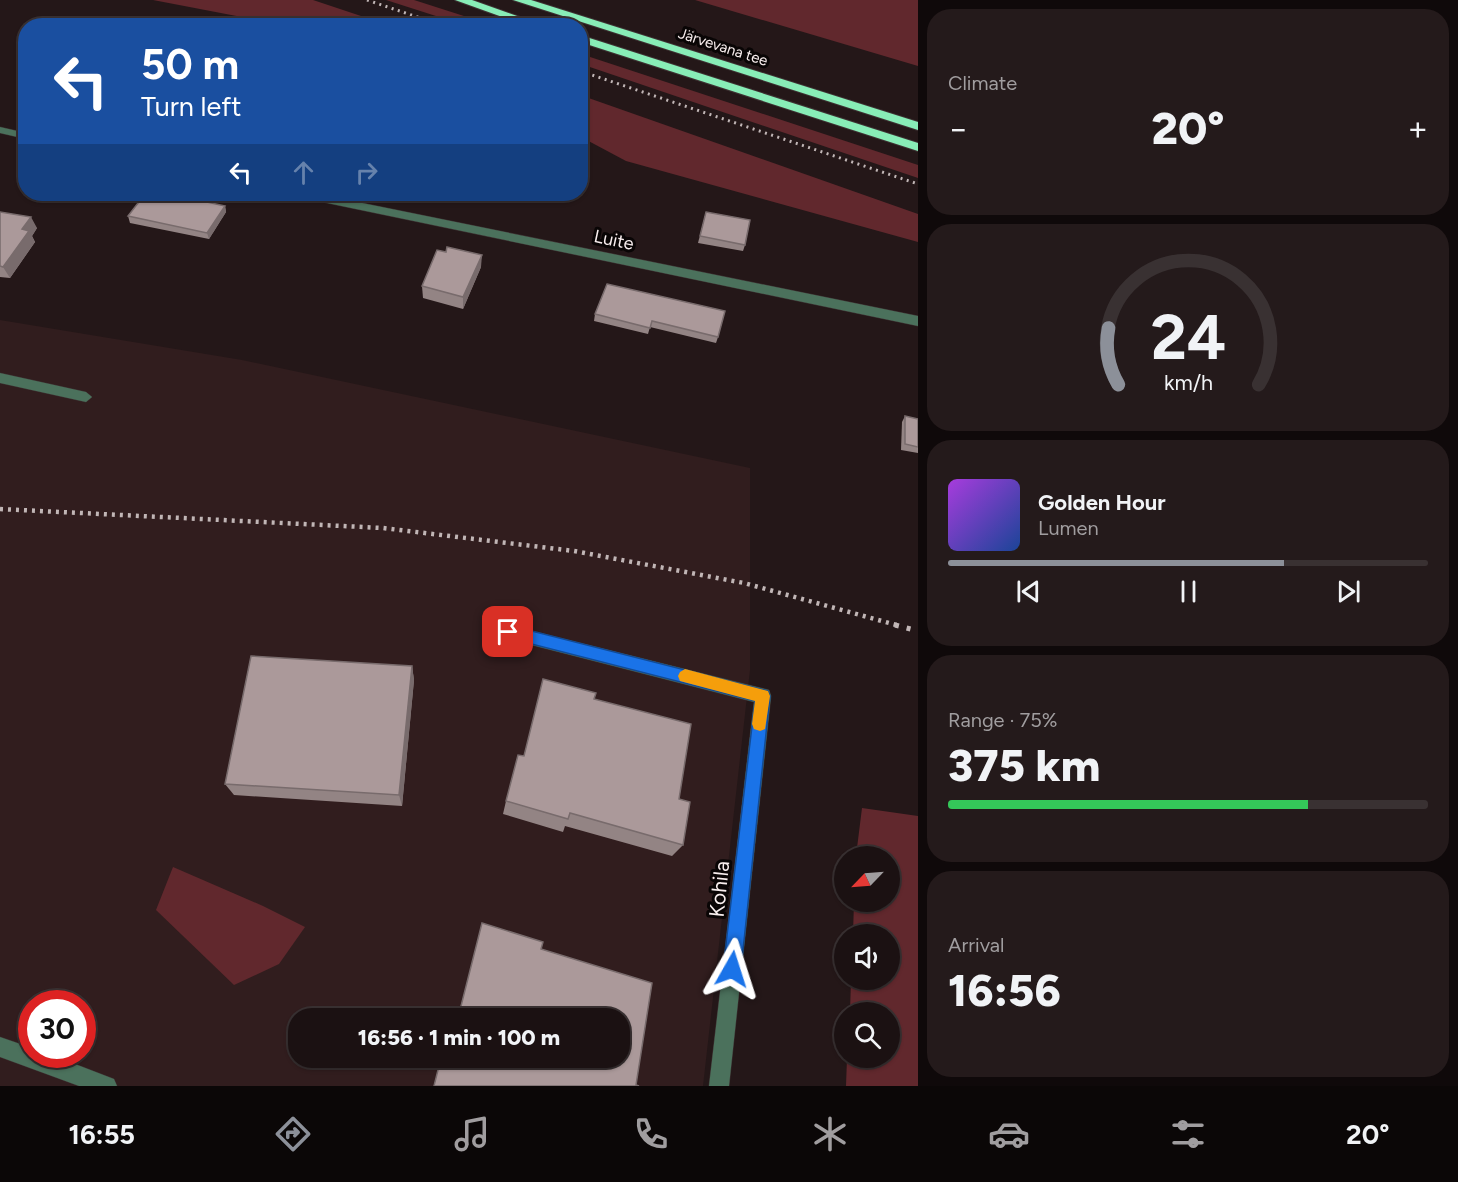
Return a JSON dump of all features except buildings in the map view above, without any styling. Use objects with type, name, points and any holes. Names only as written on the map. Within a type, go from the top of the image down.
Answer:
[{"type":"highway","points":[[461,0],[516,18]]},
{"type":"highway","name":"Järvevana tee","points":[[519,0],[576,18]]},
{"type":"highway","name":"Järvevana tee","points":[[588,22],[918,126]]},
{"type":"highway","name":"Järvevana tee","points":[[588,41],[918,147]]},
{"type":"street","points":[[0,130],[18,134]]},
{"type":"street","name":"Luite","points":[[336,201],[918,321]]},
{"type":"street","name":"Kohila","points":[[508,632],[763,696],[719,1086]]},
{"type":"street","points":[[0,1047],[107,1086]]},
{"type":"lane","points":[[0,378],[86,397]]},
{"type":"shaded area","points":[[153,0],[313,0],[367,18],[247,18]]},
{"type":"shaded area","points":[[386,0],[414,0],[470,18],[442,18]]},
{"type":"shaded area","points":[[695,0],[918,0],[918,66]]},
{"type":"shaded area","points":[[588,56],[918,165],[918,178],[588,66]]},
{"type":"shaded area","points":[[588,98],[918,214],[918,242],[626,161],[588,141]]},
{"type":"shaded area","points":[[0,320],[242,360],[750,468],[750,670],[703,1086],[0,1086]]},
{"type":"shaded area","points":[[862,808],[918,816],[918,1086],[846,1086],[847,1068],[900,1068],[900,1002],[850,1002],[851,990],[900,990],[900,924],[853,924],[854,912],[900,912],[900,846],[857,846]]},
{"type":"shaded area","points":[[173,867],[305,927],[279,964],[234,985],[156,910]]},
{"type":"railway","points":[[367,0],[420,18]]},
{"type":"railway","points":[[588,74],[918,184]]},
{"type":"railway","points":[[0,509],[383,528],[574,551],[744,583],[900,626]]},
{"type":"railway","points":[[895,625],[918,631]]},
{"type":"slow traffic","points":[[685,676],[763,696],[760,724]]},
{"type":"route","points":[[508,632],[763,696],[732,969]]}]
